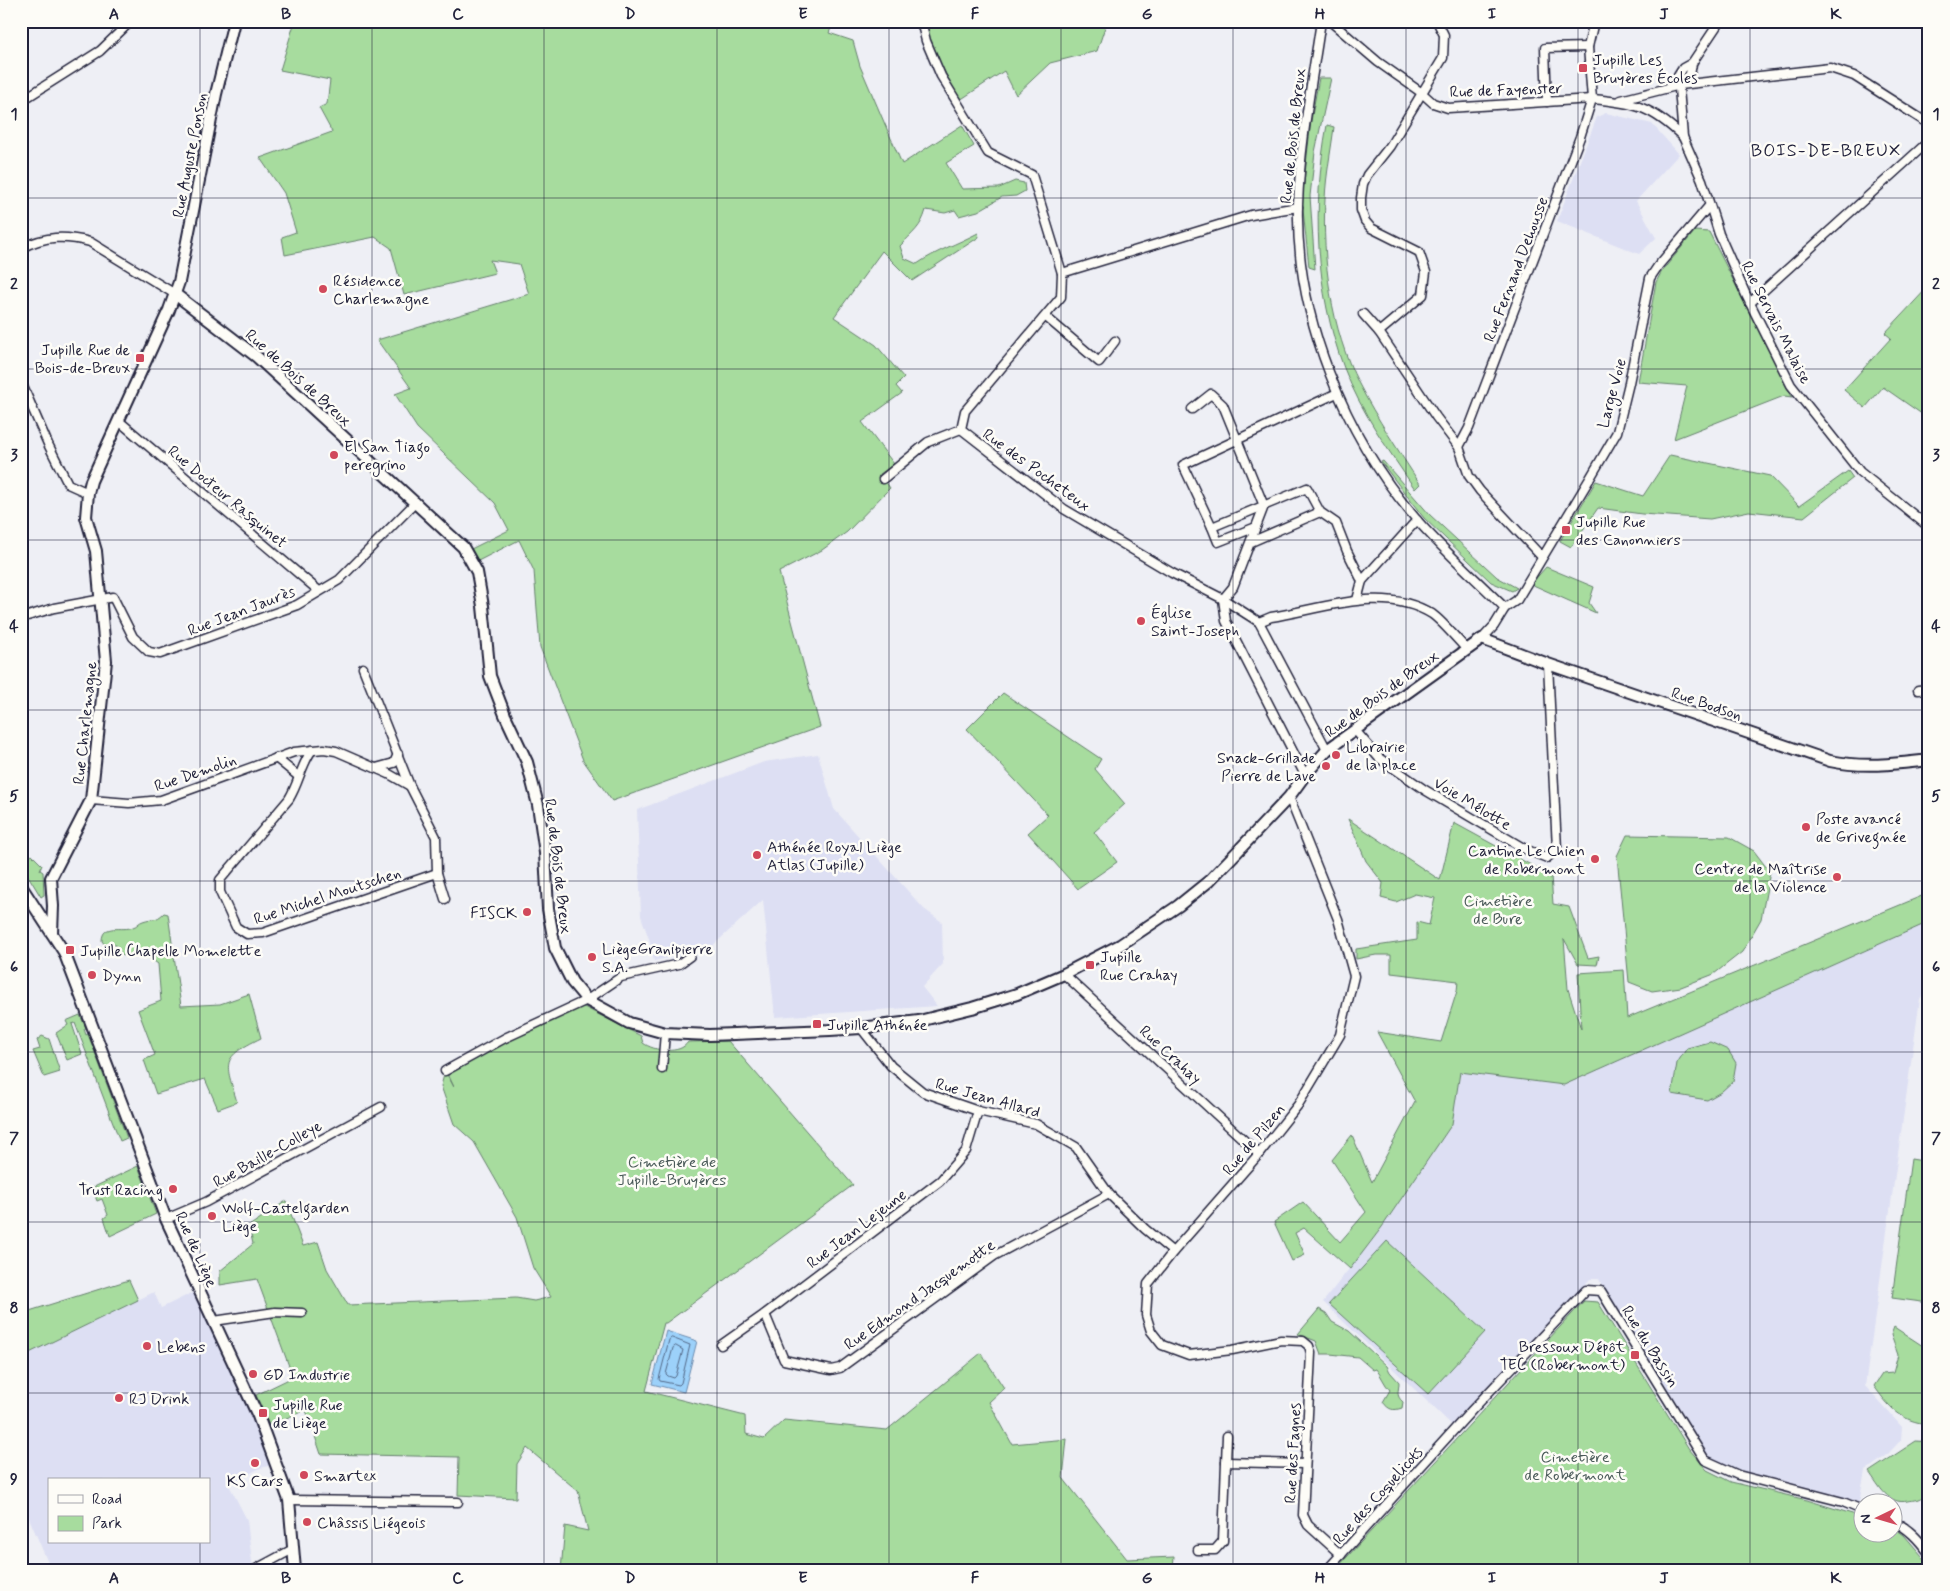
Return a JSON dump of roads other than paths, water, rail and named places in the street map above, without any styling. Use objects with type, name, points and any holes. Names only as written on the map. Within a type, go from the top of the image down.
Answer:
[{"type":"street","points":[[21,101],[100,51],[131,21]]},
{"type":"street","name":"Rue Auguste Ponson","points":[[119,421],[179,282],[216,94],[234,21]]},
{"type":"street","name":"Rue des Pocheteux","points":[[921,21],[926,41],[941,76],[988,152],[1032,175],[1062,273],[1061,297],[966,411],[961,429],[1064,509],[1172,573],[1223,599],[1259,622]]},
{"type":"street","name":"Rue de Bois de Breux","points":[[1321,21],[1301,163],[1298,206],[1301,252],[1309,303],[1322,351],[1337,393],[1374,463],[1417,520],[1505,608]]},
{"type":"street","name":"Rue de Fayenster","points":[[1330,21],[1378,62],[1433,102],[1448,108],[1592,99],[1614,101]]},
{"type":"street","points":[[1379,332],[1423,295],[1426,272],[1419,252],[1371,228],[1364,221],[1361,210],[1362,184],[1390,146],[1443,58],[1444,35],[1437,21]]},
{"type":"street","points":[[1592,99],[1588,47],[1594,21]]},
{"type":"street","points":[[1680,85],[1678,76],[1683,68],[1692,64],[1720,21]]},
{"type":"street","points":[[1547,102],[1545,48],[1588,47]]},
{"type":"street","points":[[1614,101],[1680,85],[1830,68],[1854,76],[1929,124]]},
{"type":"street","name":"Rue Servais Malaise","points":[[1680,85],[1683,137],[1702,180],[1719,234],[1750,304],[1791,385],[1860,472],[1929,527]]},
{"type":"street","name":"Rue Fernand Dehousse","points":[[1459,447],[1470,428],[1577,146],[1592,99]]},
{"type":"street","points":[[1614,101],[1634,104],[1650,111],[1669,124],[1683,137]]},
{"type":"street","points":[[1750,304],[1929,141]]},
{"type":"street","points":[[1062,273],[1251,215],[1298,206]]},
{"type":"street","name":"Large Voie","points":[[1482,639],[1494,626],[1505,608],[1516,600],[1590,480],[1617,432],[1630,383],[1650,278],[1658,266],[1710,206]]},
{"type":"street","name":"Rue de Bois de Breux","points":[[21,248],[43,238],[74,238],[90,242],[175,294],[257,357],[463,547],[477,572],[483,606],[490,676],[505,715],[527,762],[538,805],[545,853],[548,909],[555,948],[572,982],[587,1000],[629,1023],[666,1033],[710,1034],[861,1028],[919,1021],[972,1008],[1017,994],[1064,974],[1120,945],[1178,906],[1209,881],[1289,797],[1327,750],[1482,639]]},
{"type":"street","points":[[1363,314],[1379,332],[1436,417],[1459,447],[1469,476],[1480,491],[1542,557]]},
{"type":"street","points":[[1046,317],[1098,362],[1115,342]]},
{"type":"street","points":[[21,382],[68,484],[88,493]]},
{"type":"street","points":[[1256,527],[1218,542],[1183,465],[1337,393]]},
{"type":"street","points":[[1192,408],[1211,394],[1223,405],[1264,506],[1233,587],[1223,599],[1226,621],[1305,775]]},
{"type":"street","name":"Rue Charlemagne","points":[[52,933],[51,878],[91,800],[106,661],[96,551],[86,517],[91,481],[119,421]]},
{"type":"street","name":"Rue Docteur Rasquinet","points":[[119,421],[320,591]]},
{"type":"street","points":[[883,479],[928,442],[961,429]]},
{"type":"street","points":[[1212,528],[1307,488],[1320,512],[1336,523],[1347,551],[1362,580]]},
{"type":"street","name":"Rue Jean Jaurès","points":[[101,599],[113,597],[133,637],[149,652],[160,654],[297,605],[339,580],[416,502]]},
{"type":"street","points":[[1250,542],[1320,512]]},
{"type":"street","points":[[1357,600],[1362,580],[1417,520]]},
{"type":"street","points":[[21,618],[54,608],[101,599]]},
{"type":"street","points":[[1327,750],[1259,622],[1271,616],[1357,600],[1400,601],[1432,615],[1467,650]]},
{"type":"street","name":"Rue Bodson","points":[[1482,639],[1548,664],[1830,761],[1851,765],[1877,765],[1929,760]]},
{"type":"street","name":"Voie Mélotte","points":[[1355,730],[1379,758],[1426,790],[1465,816],[1525,850],[1547,858],[1557,849],[1548,664]]},
{"type":"street","points":[[363,668],[410,786],[436,837],[437,873],[445,899]]},
{"type":"street","points":[[1918,690],[1929,689]]},
{"type":"street","points":[[312,750],[324,748],[336,751],[376,768],[410,786]]},
{"type":"street","name":"Rue Demolin","points":[[91,800],[129,802],[161,800],[294,752],[312,750]]},
{"type":"street","name":"Rue Michel Moutschen","points":[[312,750],[304,761],[296,788],[289,799],[220,880],[220,892],[236,927],[247,934],[263,933],[437,873]]},
{"type":"street","points":[[376,768],[394,763],[398,754]]},
{"type":"street","points":[[276,758],[298,776]]},
{"type":"street","name":"Rue de Pilzen","points":[[1289,797],[1338,919],[1354,976],[1340,1035],[1298,1105],[1259,1154],[1173,1252],[1148,1284],[1146,1315],[1151,1331],[1162,1345],[1189,1355],[1232,1350],[1281,1340],[1302,1341]]},
{"type":"street","name":"Rue de Liège","points":[[21,886],[64,952],[166,1219],[250,1397],[277,1464],[289,1500],[295,1570]]},
{"type":"street","points":[[445,1071],[505,1038],[587,1000],[621,977],[679,964],[690,956]]},
{"type":"street","name":"Rue Crahay","points":[[1064,974],[1259,1154]]},
{"type":"street","name":"Rue Jean Allard","points":[[861,1028],[891,1066],[923,1092],[978,1110],[1036,1124],[1076,1146],[1110,1194],[1145,1229],[1173,1252]]},
{"type":"street","points":[[662,1070],[666,1033]]},
{"type":"street","name":"Rue Baille-Colleye","points":[[166,1219],[206,1202],[381,1107]]},
{"type":"street","name":"Rue Jean Lejeune","points":[[722,1345],[940,1181],[966,1151],[978,1110]]},
{"type":"street","name":"Rue Edmond Jacquemotte","points":[[765,1314],[784,1360],[831,1370],[840,1368],[994,1256],[1110,1194]]},
{"type":"street","name":"Rue du Bassin","points":[[1446,1439],[1586,1290],[1601,1291],[1705,1460],[1738,1475],[1852,1506]]},
{"type":"street","points":[[214,1321],[275,1312],[302,1313]]},
{"type":"street","name":"Rue des Fagnes","points":[[1302,1341],[1309,1346],[1311,1353],[1303,1515],[1308,1525],[1341,1555]]},
{"type":"street","points":[[1198,1550],[1215,1550],[1223,1541],[1227,1436]]},
{"type":"street","name":"Rue des Coquelicots","points":[[1327,1570],[1446,1439]]},
{"type":"street","points":[[1226,1462],[1305,1464]]},
{"type":"street","points":[[289,1500],[458,1502]]},
{"type":"street","points":[[1902,1525],[1917,1538],[1929,1553]]},
{"type":"street","points":[[254,1570],[293,1549]]},
{"type":"water","points":[[666,1331],[697,1341],[684,1392],[652,1384]]},
{"type":"place","name":"Jupille Les Bruyères Écoles","points":[[1583,68]]},
{"type":"place","name":"Résidence Charlemagne","points":[[323,289]]},
{"type":"place","name":"Jupille Rue de Bois-de-Breux","points":[[140,358]]},
{"type":"place","name":"El San Tiago peregrino","points":[[334,455]]},
{"type":"place","name":"Jupille Rue des Canonniers","points":[[1566,530]]},
{"type":"place","name":"Église Saint-Joseph","points":[[1141,621]]},
{"type":"place","name":"Librairie de la place","points":[[1336,755]]},
{"type":"place","name":"Snack-Grillade Pierre de Lave","points":[[1326,766]]},
{"type":"place","name":"Poste avancé de Grivegnée","points":[[1806,827]]},
{"type":"place","name":"Athénée Royal Liège Atlas (Jupille)","points":[[757,855]]},
{"type":"place","name":"Cantine Le Chien de Robermont","points":[[1595,859]]},
{"type":"place","name":"Centre de Maîtrise de la Violence","points":[[1837,877]]},
{"type":"place","name":"FISCK","points":[[527,912]]},
{"type":"place","name":"Jupille Chapelle Momelette","points":[[70,950]]},
{"type":"place","name":"LiègeGranipierre S.A.","points":[[592,957]]},
{"type":"place","name":"Jupille Rue Crahay","points":[[1090,965]]},
{"type":"place","name":"Dynn","points":[[92,975]]},
{"type":"place","name":"Jupille Athénée","points":[[817,1024]]},
{"type":"place","name":"Trust Racing","points":[[173,1189]]},
{"type":"place","name":"Wolf-Castelgarden Liège","points":[[212,1216]]},
{"type":"place","name":"Lebens","points":[[147,1346]]},
{"type":"place","name":"Bressoux Dépôt TEC (Robermont)","points":[[1635,1355]]},
{"type":"place","name":"GD Industrie","points":[[253,1374]]},
{"type":"place","name":"RJ Drink","points":[[119,1398]]},
{"type":"place","name":"Jupille Rue de Liège","points":[[263,1413]]},
{"type":"place","name":"KS Cars","points":[[255,1463]]},
{"type":"place","name":"Smartex","points":[[304,1475]]},
{"type":"place","name":"Châssis Liégeois","points":[[307,1522]]},
{"type":"district","name":"BOIS-DE-BREUX","points":[[1826,150]]},
{"type":"park label","name":"Cimetière de Bure","points":[[1498,909]]},
{"type":"park label","name":"Cimetière de Jupille-Bruyères","points":[[672,1170]]},
{"type":"park label","name":"Cimetière de Robermont","points":[[1575,1465]]}]
